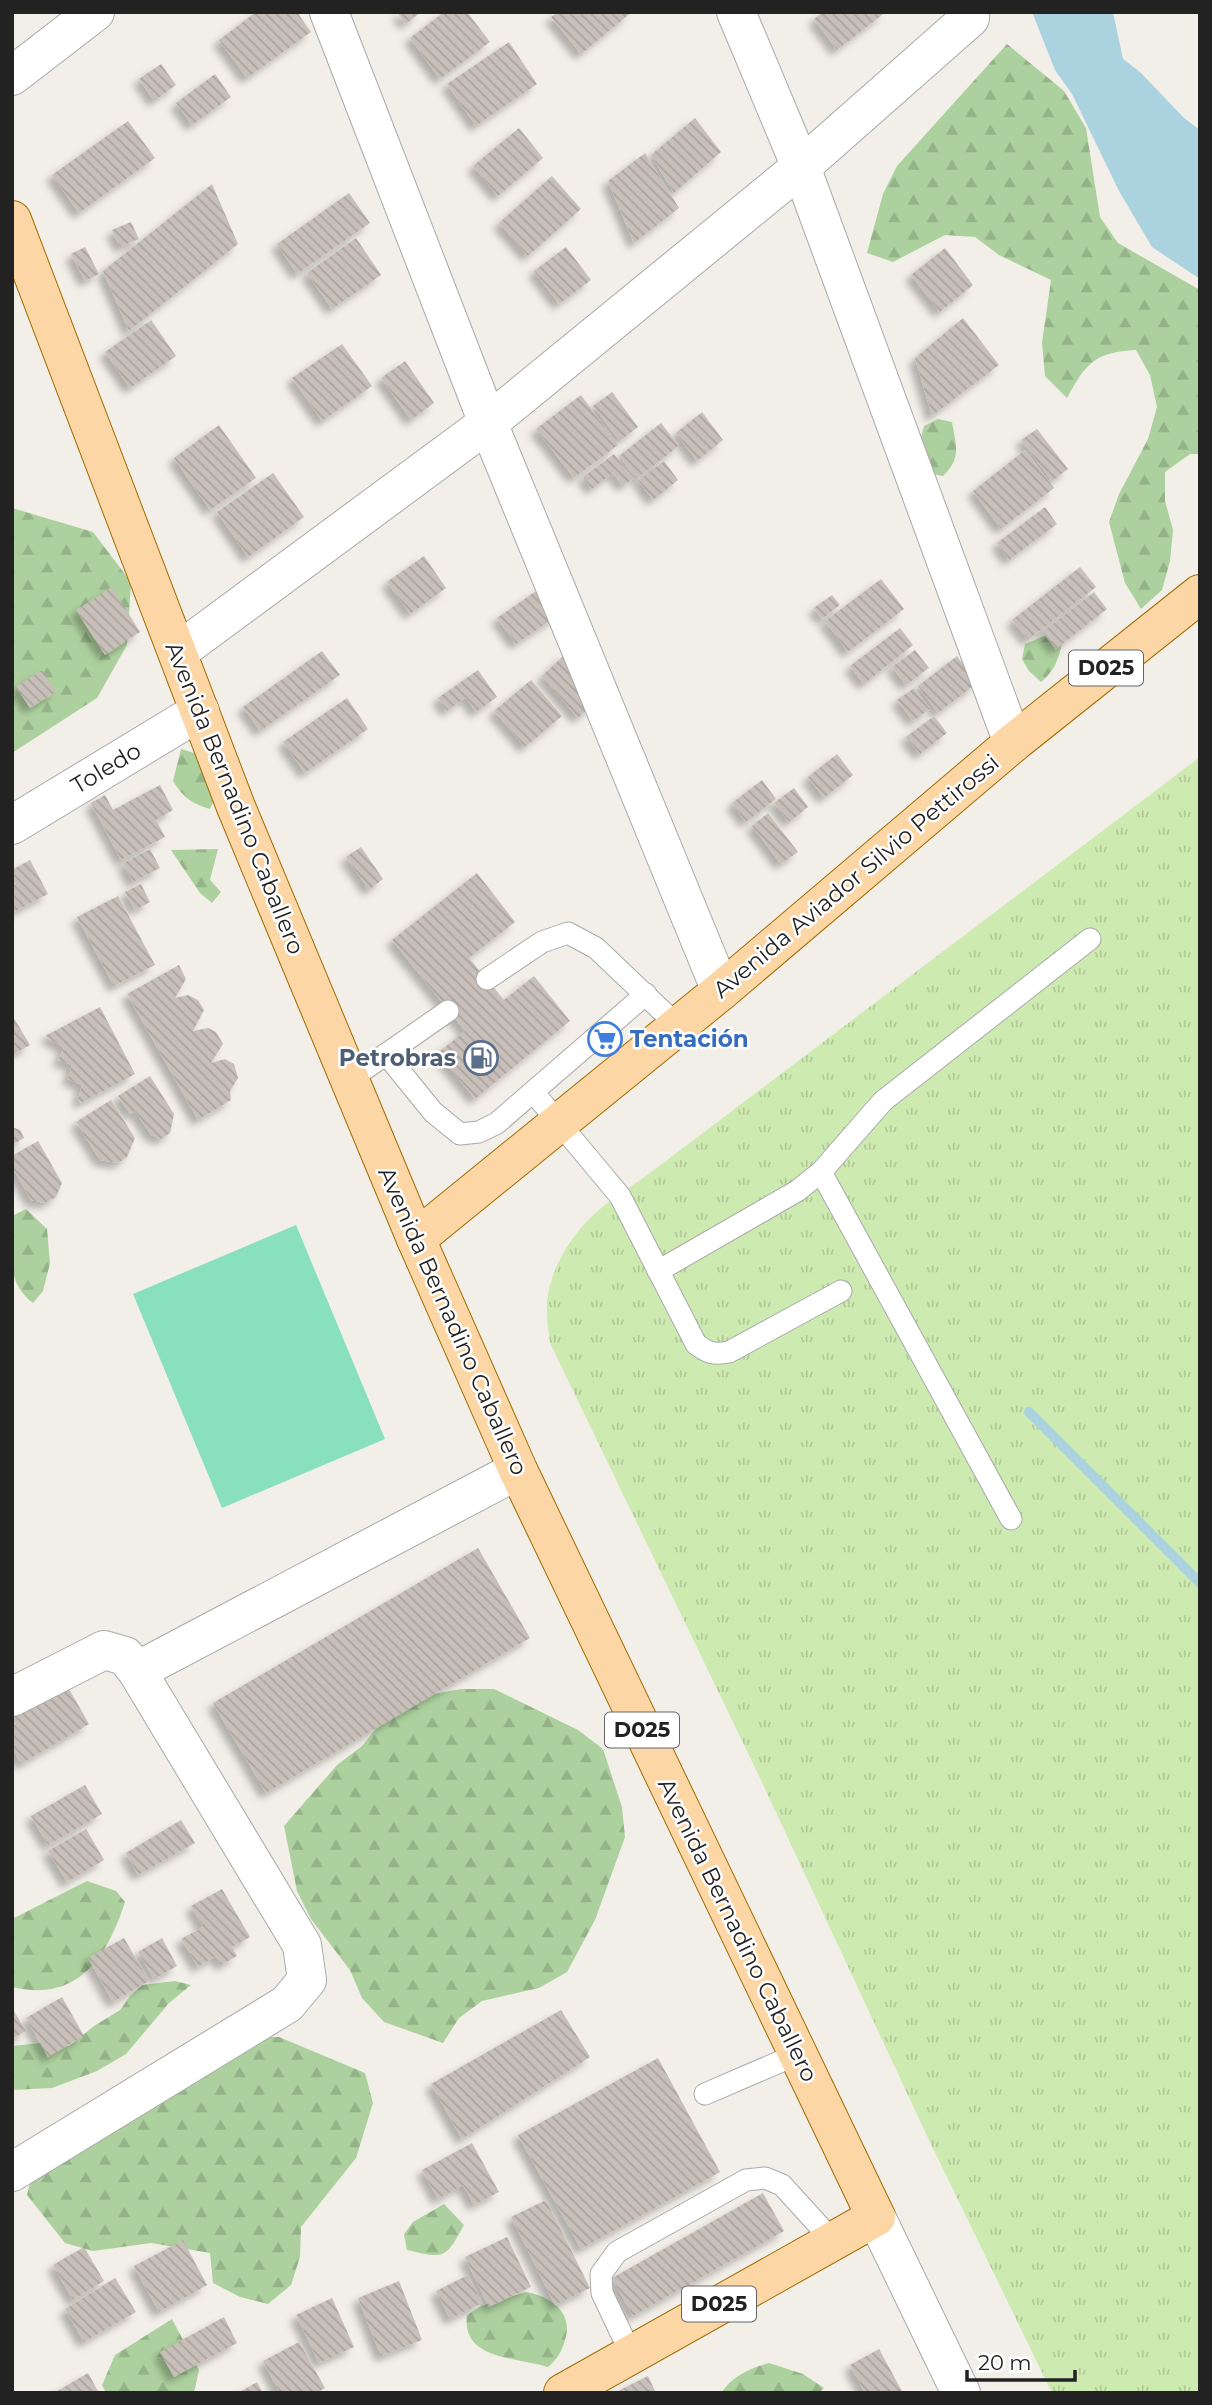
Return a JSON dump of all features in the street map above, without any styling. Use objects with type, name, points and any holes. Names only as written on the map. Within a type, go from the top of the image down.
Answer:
[{"type":"main road","name":"Avenida Bernadino Caballero","points":[[12,220],[236,807],[416,1239],[517,1470],[876,2217]]},
{"type":"main road","name":"Avenida Aviador Silvio Pettirossi","points":[[416,1239],[721,991],[1013,743],[1200,594]]},
{"type":"main road","name":"D025","points":[[563,2393],[876,2217]]},
{"type":"street","points":[[12,76],[95,12]]},
{"type":"street","points":[[329,12],[488,423],[721,991]]},
{"type":"street","points":[[736,12],[801,167],[1013,743]]},
{"type":"street","points":[[178,652],[488,423],[801,167],[970,18]]},
{"type":"street","name":"Toledo","points":[[12,825],[200,711]]},
{"type":"street","points":[[137,1671],[517,1470]]},
{"type":"street","points":[[12,1698],[104,1650],[125,1656],[137,1671],[302,1945],[307,1980],[288,2004],[12,2172]]},
{"type":"street","name":"Avenida Bernadino Caballero","points":[[876,2217],[961,2393]]},
{"type":"lane","points":[[487,979],[542,942],[568,933],[596,948],[678,1026]]},
{"type":"lane","points":[[658,1270],[797,1191],[821,1172],[883,1101],[1090,939]]},
{"type":"lane","points":[[386,1054],[433,1112],[460,1134],[479,1132],[497,1124],[646,993]]},
{"type":"lane","points":[[349,1080],[448,1011]]},
{"type":"lane","points":[[534,1093],[620,1196],[696,1344],[707,1353],[716,1355],[743,1345],[841,1291]]},
{"type":"lane","points":[[821,1172],[1011,1519]]},
{"type":"lane","points":[[705,2094],[798,2054]]},
{"type":"lane","points":[[631,2354],[602,2293],[601,2274],[617,2252],[746,2180],[765,2178],[782,2185],[832,2241]]},
{"type":"green space","points":[[1007,44],[1064,91],[1086,128],[1100,217],[1118,243],[1200,290],[1200,454],[1190,454],[1165,472],[1165,501],[1173,530],[1170,561],[1162,590],[1141,609],[1125,583],[1109,522],[1119,494],[1148,439],[1157,407],[1150,375],[1136,350],[1111,353],[1093,362],[1080,376],[1067,398],[1045,376],[1042,343],[1051,280],[999,255],[975,237],[945,235],[893,262],[867,253],[883,194],[897,166]]},
{"type":"green space","points":[[938,419],[952,422],[956,444],[953,463],[943,476],[928,473],[920,441],[924,426]]},
{"type":"green space","points":[[12,508],[93,532],[131,582],[127,645],[97,698],[12,753]]},
{"type":"green space","points":[[1054,632],[1062,644],[1057,661],[1041,682],[1029,671],[1022,659],[1025,644]]},
{"type":"green space","points":[[181,749],[194,753],[216,795],[210,809],[188,799],[173,781]]},
{"type":"green space","points":[[1200,757],[1200,2393],[1052,2393],[550,1343],[547,1301],[561,1257],[595,1213]]},
{"type":"green space","points":[[218,849],[210,880],[221,892],[212,903],[200,893],[171,850]]},
{"type":"green space","points":[[26,1209],[47,1229],[50,1263],[43,1291],[33,1303],[17,1285],[11,1252],[12,1216]]},
{"type":"green space","points":[[296,1225],[385,1439],[222,1508],[133,1294]]},
{"type":"green space","points":[[461,1689],[494,1689],[578,1730],[603,1749],[622,1807],[625,1837],[595,1920],[567,1972],[539,1988],[482,2001],[459,2018],[443,2043],[384,2022],[362,1998],[350,1970],[311,1919],[297,1891],[284,1826],[337,1765],[362,1746],[399,1700]]},
{"type":"green space","points":[[87,1881],[116,1891],[125,1902],[118,1922],[99,1957],[72,1982],[55,1988],[35,1990],[12,1987],[12,1919]]},
{"type":"green space","points":[[175,1981],[191,1985],[169,2003],[126,2054],[97,2071],[52,2088],[12,2090],[12,2046],[40,2043],[69,2046],[120,2010],[142,1985]]},
{"type":"green space","points":[[219,2037],[279,2037],[365,2073],[373,2103],[356,2158],[301,2227],[300,2257],[291,2285],[268,2304],[240,2297],[213,2283],[210,2253],[151,2243],[93,2251],[65,2243],[27,2195],[44,2129]]},
{"type":"green space","points":[[444,2204],[464,2225],[448,2250],[443,2254],[429,2255],[407,2250],[404,2234],[413,2222]]},
{"type":"green space","points":[[526,2292],[552,2302],[563,2314],[566,2322],[567,2330],[562,2348],[548,2367],[507,2358],[482,2349],[473,2341],[467,2330],[467,2315],[481,2306]]},
{"type":"green space","points":[[172,2319],[199,2370],[194,2393],[106,2393],[102,2385],[115,2355]]},
{"type":"green space","points":[[769,2363],[803,2374],[824,2388],[819,2393],[721,2393],[730,2382],[742,2374]]},
{"type":"water","points":[[1032,12],[1113,12],[1123,59],[1200,130],[1200,279],[1152,247],[1119,191],[1072,94],[1055,70]]},
{"type":"building","points":[[256,12],[297,12],[311,32],[247,78],[219,40]]},
{"type":"building","points":[[397,12],[421,12],[406,24]]},
{"type":"building","points":[[444,12],[467,12],[490,42],[440,79],[410,38]]},
{"type":"building","points":[[558,12],[632,12],[581,54],[551,17]]},
{"type":"building","points":[[823,12],[886,12],[837,50],[814,19]]},
{"type":"building","points":[[509,42],[537,84],[476,126],[447,84]]},
{"type":"building","points":[[161,64],[176,85],[154,101],[139,79]]},
{"type":"building","points":[[215,74],[231,97],[192,125],[176,103]]},
{"type":"building","points":[[695,118],[721,152],[674,193],[651,155]]},
{"type":"building","points":[[128,121],[155,158],[79,213],[52,175]]},
{"type":"building","points":[[519,128],[543,158],[498,196],[473,166]]},
{"type":"building","points":[[645,153],[679,208],[634,243],[608,181]]},
{"type":"building","points":[[552,176],[581,209],[528,256],[499,223]]},
{"type":"building","points":[[212,184],[238,244],[129,331],[103,271]]},
{"type":"building","points":[[349,193],[370,223],[297,274],[277,244]]},
{"type":"building","points":[[131,222],[139,239],[120,247],[112,230]]},
{"type":"building","points":[[356,238],[381,275],[332,309],[307,273]]},
{"type":"building","points":[[85,247],[99,274],[85,281],[71,254]]},
{"type":"building","points":[[566,247],[591,280],[559,304],[534,271]]},
{"type":"building","points":[[945,248],[973,285],[940,312],[911,275]]},
{"type":"building","points":[[963,318],[999,365],[932,416],[915,358]]},
{"type":"building","points":[[151,320],[176,356],[130,388],[105,352]]},
{"type":"building","points":[[342,344],[372,386],[322,421],[292,378]]},
{"type":"building","points":[[405,361],[434,403],[411,420],[381,378]]},
{"type":"building","points":[[612,392],[638,427],[620,441],[593,406]]},
{"type":"building","points":[[581,395],[618,445],[574,478],[536,429]]},
{"type":"building","points":[[702,412],[723,440],[697,461],[676,433]]},
{"type":"building","points":[[661,423],[679,446],[636,479],[619,456]]},
{"type":"building","points":[[219,425],[256,478],[210,510],[174,458]]},
{"type":"building","points":[[1037,429],[1068,469],[1052,481],[1021,440]]},
{"type":"building","points":[[1025,450],[1054,488],[1001,529],[973,491]]},
{"type":"building","points":[[614,454],[633,479],[623,486],[613,473],[592,489],[583,477]]},
{"type":"building","points":[[664,461],[678,480],[653,500],[638,480]]},
{"type":"building","points":[[273,473],[304,517],[248,557],[217,512]]},
{"type":"building","points":[[1045,507],[1057,524],[1009,560],[997,543]]},
{"type":"building","points":[[424,556],[446,588],[410,614],[387,582]]},
{"type":"building","points":[[1080,567],[1096,587],[1028,640],[1012,620]]},
{"type":"building","points":[[881,579],[904,609],[848,652],[825,621]]},
{"type":"building","points":[[112,587],[140,632],[105,655],[76,610]]},
{"type":"building","points":[[542,587],[560,614],[516,644],[497,618]]},
{"type":"building","points":[[1094,592],[1107,609],[1056,649],[1042,632]]},
{"type":"building","points":[[832,595],[840,605],[822,619],[814,608]]},
{"type":"building","points":[[900,628],[913,645],[864,684],[850,666]]},
{"type":"building","points":[[915,650],[929,668],[906,685],[892,667]]},
{"type":"building","points":[[322,651],[340,675],[260,731],[243,707]]},
{"type":"building","points":[[566,653],[592,706],[578,718],[542,676]]},
{"type":"building","points":[[957,656],[977,683],[938,713],[918,686]]},
{"type":"building","points":[[42,670],[56,692],[30,708],[16,687]]},
{"type":"building","points":[[478,670],[497,697],[476,712],[466,697],[447,711],[438,698]]},
{"type":"building","points":[[531,680],[562,716],[525,747],[494,711]]},
{"type":"building","points":[[914,688],[930,709],[913,721],[897,700]]},
{"type":"building","points":[[347,698],[368,729],[305,773],[283,742]]},
{"type":"building","points":[[934,716],[947,733],[920,754],[906,737]]},
{"type":"building","points":[[837,754],[853,775],[824,798],[808,777]]},
{"type":"building","points":[[762,780],[776,799],[746,822],[732,803]]},
{"type":"building","points":[[160,785],[173,810],[156,820],[165,837],[121,860],[91,803],[105,795],[113,810]]},
{"type":"building","points":[[794,788],[808,807],[789,822],[774,803]]},
{"type":"building","points":[[768,813],[798,852],[781,864],[752,826]]},
{"type":"building","points":[[361,847],[383,879],[369,890],[346,857]]},
{"type":"building","points":[[150,849],[160,868],[133,882],[123,863]]},
{"type":"building","points":[[30,860],[48,894],[12,913],[12,870]]},
{"type":"building","points":[[477,873],[515,922],[469,958],[504,1000],[534,976],[570,1021],[475,1099],[438,1053],[465,1031],[392,940]]},
{"type":"building","points":[[141,884],[150,902],[135,910],[125,892]]},
{"type":"building","points":[[118,896],[155,965],[114,986],[77,917]]},
{"type":"building","points":[[179,965],[186,979],[175,998],[188,995],[198,1000],[204,1010],[193,1031],[208,1028],[216,1032],[223,1044],[211,1063],[225,1059],[234,1064],[238,1078],[230,1091],[231,1100],[198,1120],[127,994]]},
{"type":"building","points":[[100,1007],[135,1074],[81,1103],[78,1099],[82,1085],[68,1079],[72,1065],[58,1060],[64,1048],[45,1036]]},
{"type":"building","points":[[12,1015],[30,1045],[12,1055]]},
{"type":"building","points":[[150,1076],[174,1114],[170,1133],[161,1139],[151,1135],[135,1111],[130,1114],[118,1096]]},
{"type":"building","points":[[111,1100],[135,1138],[127,1157],[118,1163],[100,1160],[76,1122]]},
{"type":"building","points":[[12,1127],[20,1130],[24,1138],[12,1145]]},
{"type":"building","points":[[38,1141],[62,1183],[56,1197],[45,1203],[31,1200],[12,1167],[12,1156]]},
{"type":"building","points":[[478,1548],[530,1638],[266,1793],[213,1703]]},
{"type":"building","points":[[65,1682],[89,1724],[21,1764],[12,1748],[12,1713]]},
{"type":"building","points":[[85,1785],[102,1814],[48,1845],[31,1816]]},
{"type":"building","points":[[181,1820],[195,1843],[138,1875],[126,1853]]},
{"type":"building","points":[[86,1829],[104,1860],[67,1882],[48,1851]]},
{"type":"building","points":[[222,1889],[250,1937],[232,1947],[237,1956],[221,1965],[216,1956],[198,1967],[181,1939],[203,1927],[191,1906]]},
{"type":"building","points":[[124,1938],[149,1981],[113,2002],[88,1958]]},
{"type":"building","points":[[162,1938],[177,1966],[154,1979],[138,1952]]},
{"type":"building","points":[[62,1997],[84,2036],[48,2057],[26,2018]]},
{"type":"building","points":[[12,2008],[26,2031],[12,2039]]},
{"type":"building","points":[[561,2010],[590,2057],[462,2139],[431,2084]]},
{"type":"building","points":[[658,2058],[720,2172],[581,2249],[518,2135]]},
{"type":"building","points":[[472,2143],[499,2192],[474,2205],[463,2185],[438,2199],[422,2170]]},
{"type":"building","points":[[763,2193],[784,2231],[633,2316],[612,2278]]},
{"type":"building","points":[[546,2200],[590,2288],[555,2305],[511,2217]]},
{"type":"building","points":[[507,2237],[531,2287],[489,2307],[465,2257]]},
{"type":"building","points":[[183,2240],[207,2285],[159,2312],[134,2266]]},
{"type":"building","points":[[84,2247],[104,2281],[73,2300],[53,2265]]},
{"type":"building","points":[[468,2275],[482,2303],[450,2319],[436,2291]]},
{"type":"building","points":[[115,2278],[136,2312],[84,2342],[65,2309]]},
{"type":"building","points":[[399,2281],[422,2340],[381,2356],[358,2298]]},
{"type":"building","points":[[332,2298],[354,2347],[319,2363],[296,2315]]},
{"type":"building","points":[[224,2317],[237,2343],[174,2377],[160,2352]]},
{"type":"building","points":[[299,2342],[325,2388],[316,2393],[280,2393],[263,2361]]},
{"type":"building","points":[[879,2349],[903,2393],[865,2393],[850,2365]]},
{"type":"building","points":[[88,2373],[99,2393],[54,2393]]},
{"type":"building","points":[[648,2376],[656,2393],[614,2393]]},
{"type":"building","points":[[257,2382],[263,2393],[238,2393]]},
{"type":"waterway","points":[[1029,1412],[1200,1583]]},
{"type":"place","name":"Tentación","points":[[605,1039]]},
{"type":"place","name":"Petrobras","points":[[481,1058]]}]
